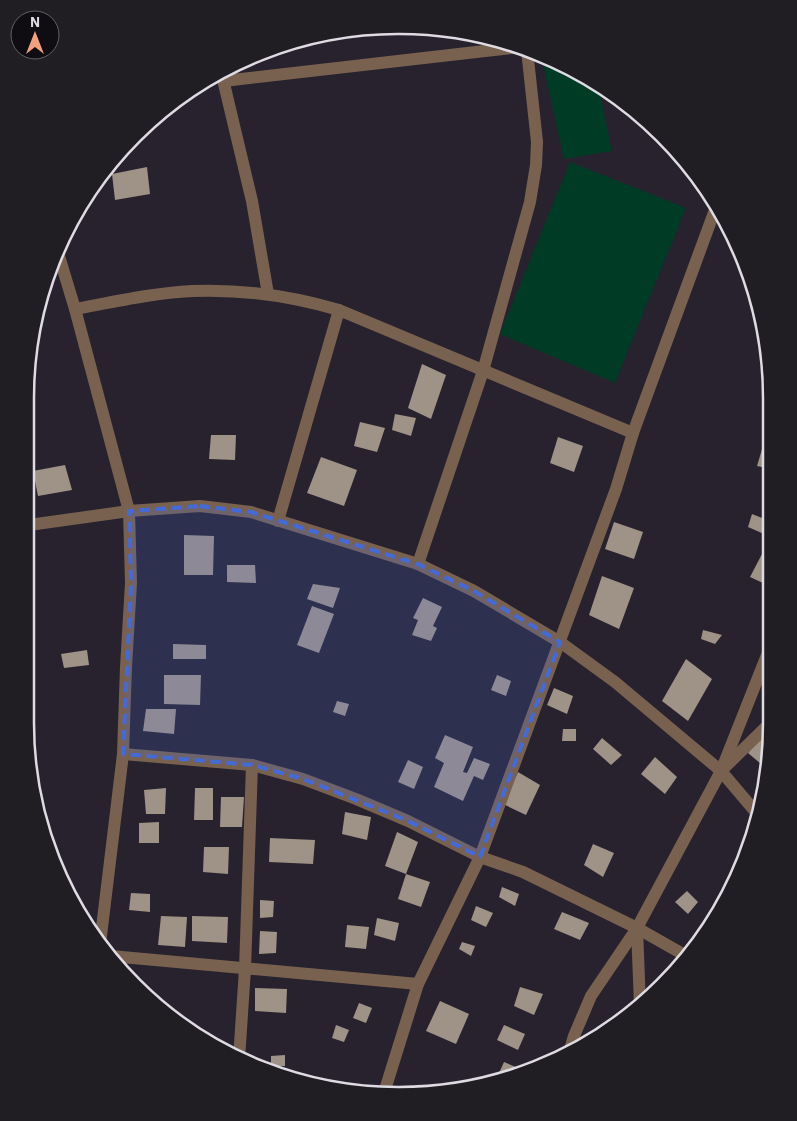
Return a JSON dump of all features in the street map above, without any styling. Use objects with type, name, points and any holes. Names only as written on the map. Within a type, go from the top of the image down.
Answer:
[{"type":"street","points":[[230,75],[502,49]]},
{"type":"street","points":[[418,564],[483,371],[534,184],[537,142],[528,58]]},
{"type":"street","points":[[223,79],[252,201],[268,294]]},
{"type":"street","points":[[386,1086],[418,984],[480,857],[616,489],[633,433],[713,215]]},
{"type":"street","points":[[61,262],[75,308],[129,511],[132,584],[126,667],[123,754],[101,934]]},
{"type":"street","points":[[75,308],[159,294],[191,291],[268,294],[312,302],[339,310],[633,433]]},
{"type":"street","points":[[278,521],[339,310]]},
{"type":"street","points":[[34,524],[129,511],[200,506],[251,512],[418,564],[474,591],[560,642],[615,682],[721,771],[753,809]]},
{"type":"street","points":[[572,1043],[591,996],[637,928],[721,771],[763,665]]},
{"type":"street","points":[[721,771],[763,730]]},
{"type":"street","points":[[123,754],[252,766],[303,779],[408,821],[480,857],[523,872],[637,928],[681,954]]},
{"type":"street","points":[[239,1051],[245,969],[252,766]]},
{"type":"street","points":[[637,928],[640,996]]},
{"type":"street","points":[[119,957],[418,984]]},
{"type":"highlighted area","points":[[200,506],[251,512],[418,564],[474,591],[560,642],[480,857],[408,821],[303,779],[252,765],[123,754],[131,583],[129,511]]},
{"type":"green space","points":[[543,64],[560,71],[600,94],[612,151],[564,159]]},
{"type":"green space","points":[[570,162],[686,208],[615,383],[500,334]]},
{"type":"building","points":[[147,167],[150,194],[115,200],[112,174]]},
{"type":"building","points":[[422,364],[446,375],[431,419],[408,408]]},
{"type":"building","points":[[395,414],[416,418],[411,436],[392,430]]},
{"type":"building","points":[[360,422],[385,428],[377,452],[354,446]]},
{"type":"building","points":[[211,435],[236,435],[235,460],[209,459]]},
{"type":"building","points":[[558,437],[583,446],[574,472],[550,463]]},
{"type":"building","points":[[763,446],[763,467],[757,466]]},
{"type":"building","points":[[321,457],[357,470],[344,506],[307,493]]},
{"type":"building","points":[[65,465],[72,490],[38,496],[34,471]]},
{"type":"building","points":[[752,514],[763,518],[763,534],[748,527]]},
{"type":"building","points":[[614,522],[643,532],[634,559],[605,549]]},
{"type":"building","points":[[184,535],[214,536],[213,575],[184,575]]},
{"type":"building","points":[[762,554],[763,583],[750,577]]},
{"type":"building","points":[[227,565],[255,565],[256,583],[227,582]]},
{"type":"building","points":[[602,576],[634,588],[619,629],[589,615]]},
{"type":"building","points":[[313,584],[340,588],[333,608],[307,599]]},
{"type":"building","points":[[423,598],[442,607],[433,626],[437,628],[431,641],[412,635],[418,620],[413,618]]},
{"type":"building","points":[[312,606],[334,614],[319,653],[297,645]]},
{"type":"building","points":[[703,630],[722,635],[715,644],[701,639]]},
{"type":"building","points":[[173,644],[206,645],[206,659],[173,659]]},
{"type":"building","points":[[87,650],[89,665],[64,668],[61,654]]},
{"type":"building","points":[[686,659],[712,679],[688,721],[662,701]]},
{"type":"building","points":[[164,675],[201,675],[200,705],[164,704]]},
{"type":"building","points":[[497,675],[511,681],[506,696],[491,690]]},
{"type":"building","points":[[554,688],[573,696],[567,714],[547,705]]},
{"type":"building","points":[[337,701],[349,704],[345,716],[333,712]]},
{"type":"building","points":[[146,709],[176,709],[174,734],[143,731]]},
{"type":"building","points":[[563,729],[576,729],[576,741],[562,741]]},
{"type":"building","points":[[763,734],[761,764],[748,753]]},
{"type":"building","points":[[445,735],[473,747],[463,772],[467,773],[474,758],[490,764],[483,780],[474,776],[463,801],[434,787],[444,763],[435,758]]},
{"type":"building","points":[[602,738],[622,755],[611,765],[593,749]]},
{"type":"building","points":[[655,757],[677,777],[665,794],[641,774]]},
{"type":"building","points":[[408,760],[423,767],[414,789],[398,782]]},
{"type":"building","points":[[518,772],[540,785],[526,815],[503,804]]},
{"type":"building","points":[[166,788],[165,814],[146,814],[144,790]]},
{"type":"building","points":[[195,788],[213,788],[213,820],[194,820]]},
{"type":"building","points":[[221,797],[244,797],[242,827],[220,827]]},
{"type":"building","points":[[345,812],[371,817],[367,840],[342,834]]},
{"type":"building","points":[[159,822],[159,843],[139,843],[139,823]]},
{"type":"building","points":[[397,832],[418,842],[406,874],[385,866]]},
{"type":"building","points":[[270,838],[315,840],[313,864],[269,862]]},
{"type":"building","points":[[593,844],[614,853],[603,877],[584,865]]},
{"type":"building","points":[[204,847],[229,847],[228,874],[203,872]]},
{"type":"building","points":[[406,874],[430,882],[421,907],[398,899]]},
{"type":"building","points":[[502,887],[519,894],[515,906],[499,897]]},
{"type":"building","points":[[687,891],[698,902],[688,914],[675,902]]},
{"type":"building","points":[[131,893],[150,894],[150,912],[129,910]]},
{"type":"building","points":[[260,900],[274,901],[273,917],[260,918]]},
{"type":"building","points":[[476,906],[493,913],[486,927],[471,920]]},
{"type":"building","points":[[562,912],[589,923],[580,940],[554,929]]},
{"type":"building","points":[[161,916],[187,917],[185,947],[158,945]]},
{"type":"building","points":[[192,916],[228,917],[227,943],[192,941]]},
{"type":"building","points":[[377,918],[399,923],[395,941],[374,935]]},
{"type":"building","points":[[347,925],[369,927],[366,949],[345,947]]},
{"type":"building","points":[[260,931],[277,932],[276,953],[259,954]]},
{"type":"building","points":[[462,942],[475,946],[471,956],[459,949]]},
{"type":"building","points":[[520,987],[543,994],[534,1015],[514,1006]]},
{"type":"building","points":[[255,988],[287,989],[286,1013],[255,1011]]},
{"type":"building","points":[[440,1001],[469,1014],[456,1044],[426,1031]]},
{"type":"building","points":[[359,1003],[372,1008],[366,1023],[353,1018]]},
{"type":"building","points":[[336,1025],[349,1030],[344,1042],[332,1038]]},
{"type":"building","points":[[504,1025],[525,1034],[518,1050],[497,1040]]},
{"type":"building","points":[[285,1055],[285,1066],[271,1064],[271,1056]]},
{"type":"building","points":[[504,1062],[517,1068],[499,1073]]}]
